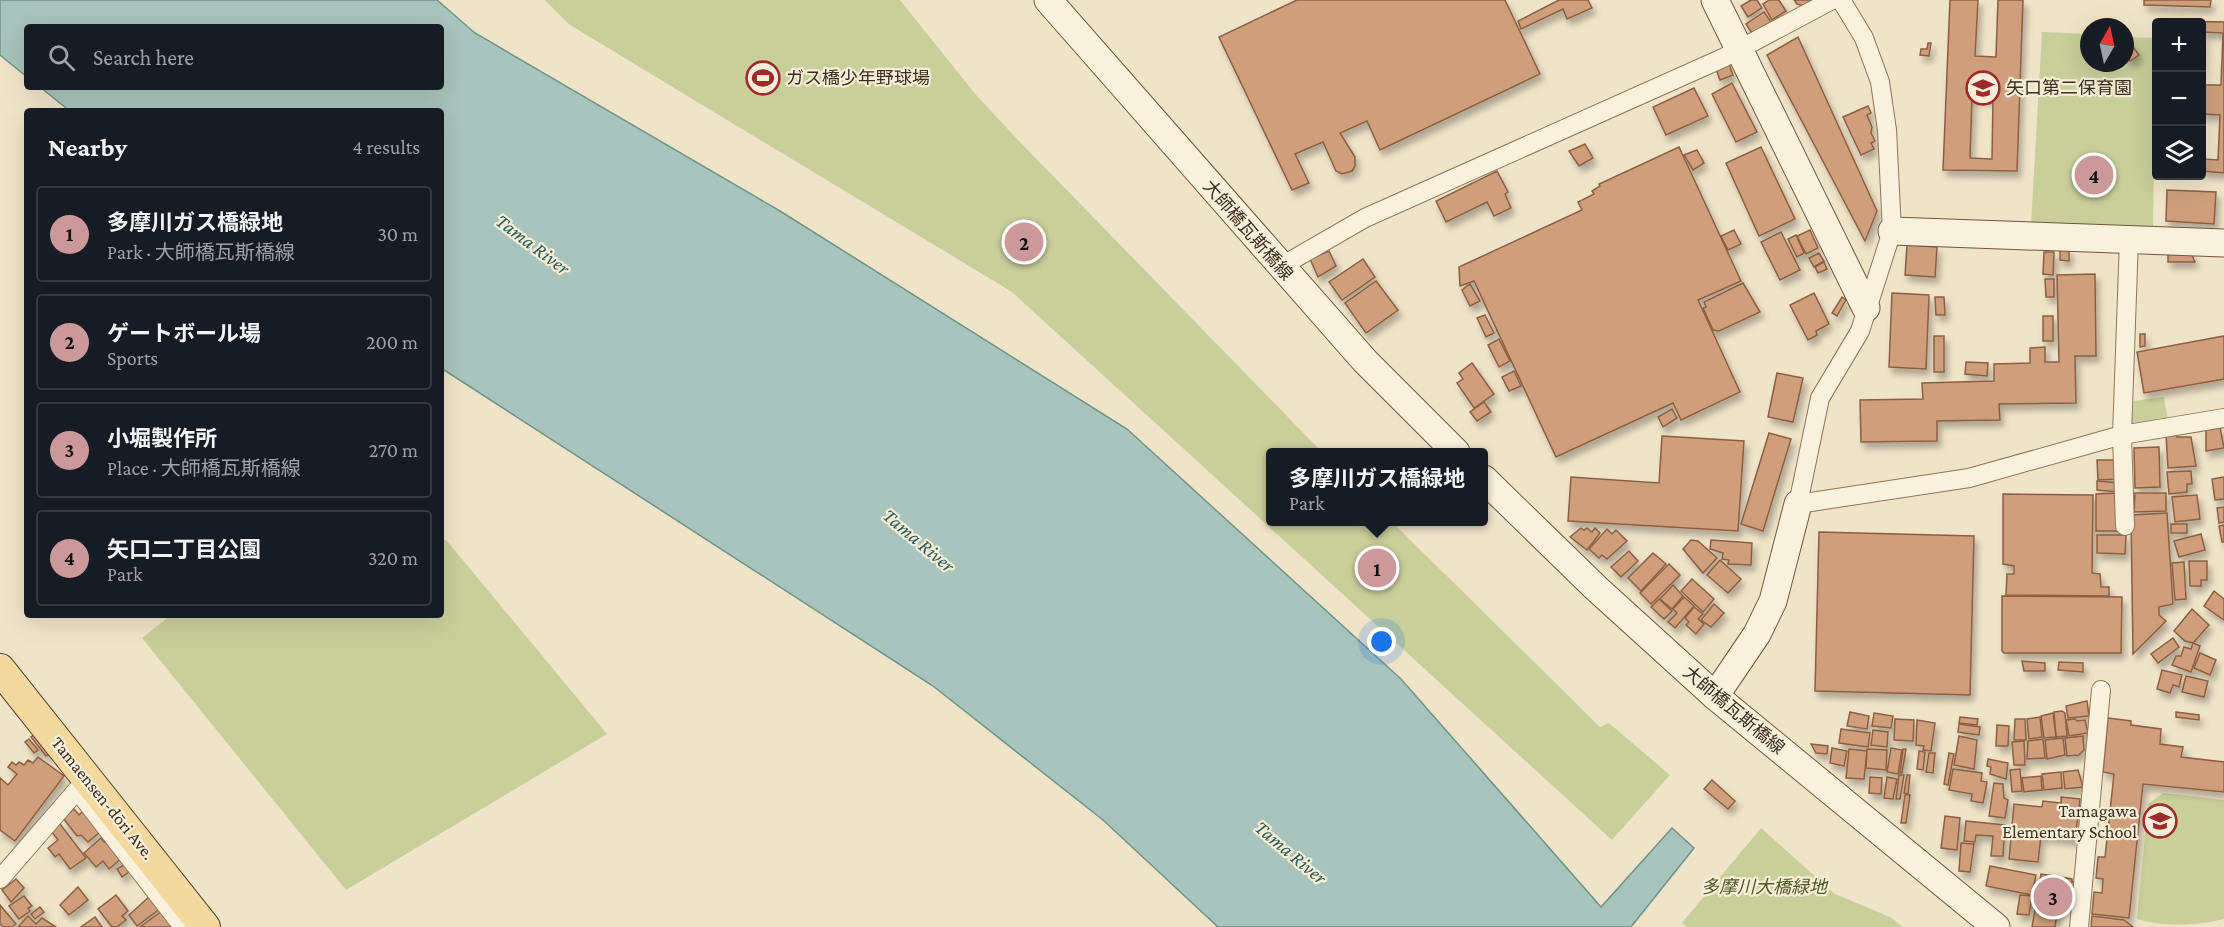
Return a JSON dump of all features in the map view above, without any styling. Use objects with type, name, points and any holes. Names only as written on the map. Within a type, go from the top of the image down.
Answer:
[{"type":"main road","name":"Tamaensen-dōri Ave.","points":[[0,669],[205,927]]},
{"type":"street","name":"大師橋瓦斯橋線","points":[[1048,0],[1365,362],[1451,448]]},
{"type":"street","points":[[1715,0],[1866,308]]},
{"type":"street","points":[[1280,267],[1365,218],[1738,51],[1832,0]]},
{"type":"street","points":[[1715,696],[1757,634],[1773,601],[1798,504],[1820,398],[1860,331],[1892,231],[1887,130],[1880,82],[1864,38],[1841,0]]},
{"type":"street","points":[[1892,231],[2224,243]]},
{"type":"street","points":[[2125,526],[2122,435],[2129,239]]},
{"type":"street","points":[[1798,504],[1970,478],[2122,435],[2224,418]]},
{"type":"street","name":"大師橋瓦斯橋線","points":[[1488,483],[1596,588],[1715,696],[1996,927]]},
{"type":"street","points":[[2079,927],[2101,690]]},
{"type":"street","points":[[0,879],[76,790],[183,927]]},
{"type":"green space","points":[[545,0],[900,0],[977,96],[1018,140],[1318,448],[1266,448],[1266,524],[1012,292],[570,25]]},
{"type":"green space","points":[[2042,32],[2080,34],[2080,72],[2134,72],[2134,37],[2152,38],[2153,228],[2031,225]]},
{"type":"green space","points":[[2164,397],[2168,421],[2131,425],[2134,401]]},
{"type":"green space","points":[[1268,526],[1396,526],[1600,727],[1609,723],[1670,775],[1612,840]]},
{"type":"green space","points":[[444,540],[607,734],[346,890],[142,638],[167,618],[444,618]]},
{"type":"green space","points":[[2163,793],[2224,800],[2224,919],[2179,925],[2137,919],[2148,804]]},
{"type":"green space","name":"多摩川大橋緑地","points":[[1761,828],[1835,894],[1890,917],[1903,927],[1687,927],[1682,923]]},
{"type":"water","name":"Tama River","points":[[0,0],[437,0],[475,33],[780,211],[1127,429],[1401,679],[1601,907],[1672,828],[1694,848],[1631,927],[1218,927],[1103,820],[933,686],[444,370],[444,108],[66,108],[44,90],[444,90],[444,24],[24,24],[24,75],[0,55]]},
{"type":"building","points":[[1297,0],[1505,0],[1540,74],[1380,150],[1367,121],[1340,133],[1355,157],[1355,166],[1352,171],[1342,174],[1336,171],[1323,142],[1295,154],[1309,183],[1292,190],[1219,37]]},
{"type":"building","points":[[1559,0],[1588,0],[1592,8],[1567,19],[1563,9],[1521,29],[1518,21]]},
{"type":"building","points":[[1751,0],[1757,0],[1762,8],[1748,17],[1741,6]]},
{"type":"building","points":[[1769,0],[1779,0],[1786,11],[1772,20],[1763,4]]},
{"type":"building","points":[[1794,0],[1813,0],[1804,6],[1797,4]]},
{"type":"building","points":[[1950,0],[1978,0],[1975,56],[1996,57],[1998,0],[2023,0],[2017,171],[1943,170]],"holes":[[[1972,98],[1993,98],[1992,159],[1970,158]]]},
{"type":"building","points":[[2144,0],[2211,0],[2210,7],[2144,5]]},
{"type":"building","points":[[1764,12],[1771,22],[1753,35],[1746,24]]},
{"type":"building","points":[[2206,22],[2224,22],[2224,173],[2206,171],[2206,159],[2218,160],[2220,115],[2206,114],[2206,85],[2221,85],[2223,33],[2206,32]]},
{"type":"building","points":[[1798,37],[1877,211],[1865,241],[1767,55]]},
{"type":"building","points":[[1928,43],[1931,43],[1929,56],[1920,55],[1921,49],[1927,49]]},
{"type":"building","points":[[2134,48],[2139,55],[2134,58]]},
{"type":"building","points":[[1729,64],[1733,75],[1720,80],[1716,69]]},
{"type":"building","points":[[1732,83],[1757,132],[1736,142],[1712,94]]},
{"type":"building","points":[[1694,88],[1708,116],[1666,135],[1653,107]]},
{"type":"building","points":[[1868,106],[1871,113],[1867,115],[1875,141],[1871,143],[1874,149],[1861,155],[1843,117]]},
{"type":"building","points":[[1585,144],[1593,158],[1579,166],[1569,151]]},
{"type":"building","points":[[1679,147],[1741,281],[1698,300],[1740,392],[1681,420],[1673,403],[1556,457],[1474,281],[1460,286],[1459,267],[1582,210],[1578,202],[1594,194],[1592,191],[1600,186],[1599,184]]},
{"type":"building","points":[[1761,147],[1795,219],[1759,236],[1726,163]]},
{"type":"building","points":[[1697,150],[1704,163],[1693,170],[1684,155]]},
{"type":"building","points":[[1497,171],[1508,192],[1505,194],[1511,208],[1494,216],[1487,202],[1446,222],[1436,201]]},
{"type":"building","points":[[2167,190],[2216,192],[2214,224],[2166,221]]},
{"type":"building","points":[[1734,230],[1741,244],[1728,250],[1721,236]]},
{"type":"building","points":[[1810,230],[1818,248],[1806,254],[1797,236]]},
{"type":"building","points":[[1781,232],[1800,270],[1780,280],[1761,242]]},
{"type":"building","points":[[1796,235],[1804,253],[1797,257],[1788,239]]},
{"type":"building","points":[[1907,245],[1937,247],[1935,277],[1905,275]]},
{"type":"building","points":[[2060,250],[2069,250],[2069,261],[2060,260]]},
{"type":"building","points":[[1329,251],[1336,266],[1318,277],[1310,259]]},
{"type":"building","points":[[2044,252],[2054,252],[2053,275],[2043,274]]},
{"type":"building","points":[[1819,253],[1824,261],[1814,267],[1809,258]]},
{"type":"building","points":[[2168,253],[2191,253],[2195,262],[2168,262]]},
{"type":"building","points":[[1363,259],[1375,277],[1342,300],[1329,282]]},
{"type":"building","points":[[1824,262],[1827,269],[1818,273],[1815,267]]},
{"type":"building","points":[[2095,274],[2096,356],[2075,356],[2076,403],[1999,404],[2000,420],[1937,421],[1937,441],[1861,442],[1860,400],[1923,399],[1922,383],[1994,381],[1994,364],[2030,363],[2030,348],[2045,347],[2045,362],[2059,362],[2057,275]]},
{"type":"building","points":[[2045,279],[2054,279],[2054,297],[2046,297]]},
{"type":"building","points":[[1376,281],[1398,310],[1366,333],[1345,303]]},
{"type":"building","points":[[1743,283],[1760,312],[1719,331],[1713,330],[1703,308],[1706,307],[1704,302]]},
{"type":"building","points":[[1470,284],[1480,301],[1470,306],[1462,290]]},
{"type":"building","points":[[1814,293],[1829,324],[1816,331],[1817,335],[1808,340],[1790,305]]},
{"type":"building","points":[[1892,293],[1929,295],[1926,369],[1889,367]]},
{"type":"building","points":[[1842,297],[1846,300],[1837,316],[1832,313]]},
{"type":"building","points":[[1935,297],[1944,297],[1945,315],[1936,315]]},
{"type":"building","points":[[1485,315],[1494,333],[1486,337],[1477,318]]},
{"type":"building","points":[[2043,316],[2053,316],[2053,341],[2043,341]]},
{"type":"building","points":[[2140,334],[2145,334],[2145,346],[2140,347]]},
{"type":"building","points":[[1934,336],[1944,336],[1944,372],[1934,372]]},
{"type":"building","points":[[2224,336],[2224,379],[2144,393],[2137,352]]},
{"type":"building","points":[[1499,339],[1510,361],[1499,367],[1488,345]]},
{"type":"building","points":[[1966,362],[1988,363],[1987,376],[1965,374]]},
{"type":"building","points":[[1472,363],[1494,394],[1474,408],[1457,383],[1463,379],[1459,373]]},
{"type":"building","points":[[1514,371],[1521,386],[1509,391],[1502,377]]},
{"type":"building","points":[[1777,373],[1803,378],[1793,422],[1768,417]]},
{"type":"building","points":[[1484,402],[1491,412],[1477,421],[1470,412]]},
{"type":"building","points":[[1672,409],[1677,418],[1663,427],[1658,417]]},
{"type":"building","points":[[2220,427],[2224,448],[2206,451],[2206,429]]},
{"type":"building","points":[[1769,433],[1791,439],[1763,531],[1741,524]]},
{"type":"building","points":[[2177,434],[2177,437],[2191,437],[2196,466],[2168,468],[2166,435]]},
{"type":"building","points":[[1662,436],[1744,441],[1738,531],[1568,521],[1571,477],[1659,483]]},
{"type":"building","points":[[2159,447],[2160,487],[2135,488],[2134,448]]},
{"type":"building","points":[[2097,460],[2120,460],[2120,479],[2098,480]]},
{"type":"building","points":[[2191,471],[2192,484],[2187,484],[2187,492],[2169,494],[2167,472]]},
{"type":"building","points":[[2224,477],[2224,499],[2215,500],[2212,479]]},
{"type":"building","points":[[2097,481],[2121,483],[2120,492],[2097,490]]},
{"type":"building","points":[[2118,493],[2118,531],[2096,531],[2096,494]]},
{"type":"building","points":[[2135,493],[2166,493],[2166,511],[2134,512]]},
{"type":"building","points":[[2003,494],[2093,495],[2092,573],[2100,574],[2101,587],[2109,587],[2109,596],[2006,595],[2007,574],[2014,574],[2014,566],[2003,564]]},
{"type":"building","points":[[2197,495],[2200,519],[2175,522],[2172,497]]},
{"type":"building","points":[[2224,507],[2224,522],[2219,523],[2217,508]]},
{"type":"building","points":[[2167,513],[2173,604],[2159,607],[2159,615],[2166,621],[2133,654],[2131,515]]},
{"type":"building","points":[[2171,524],[2187,524],[2187,533],[2171,533]]},
{"type":"building","points":[[2224,525],[2224,542],[2222,542],[2219,526]]},
{"type":"building","points":[[1581,528],[1584,530],[1587,528],[1592,532],[1595,528],[1600,533],[1587,550],[1570,537]]},
{"type":"building","points":[[1607,529],[1612,534],[1616,530],[1627,541],[1607,559],[1602,555],[1599,558],[1589,549]]},
{"type":"building","points":[[1819,532],[1974,536],[1970,695],[1815,691]]},
{"type":"building","points":[[2201,534],[2205,550],[2179,557],[2174,541]]},
{"type":"building","points":[[2097,535],[2126,535],[2125,554],[2097,553]]},
{"type":"building","points":[[1691,540],[1698,541],[1717,558],[1703,573],[1683,549]]},
{"type":"building","points":[[1711,540],[1752,543],[1751,565],[1728,564],[1729,560],[1722,559],[1723,553],[1710,549]]},
{"type":"building","points":[[1629,551],[1638,561],[1621,577],[1611,567]]},
{"type":"building","points":[[1653,553],[1666,564],[1641,591],[1628,578]]},
{"type":"building","points":[[1720,560],[1741,579],[1728,593],[1707,575]]},
{"type":"building","points":[[2189,561],[2207,561],[2207,580],[2201,580],[2201,586],[2190,586]]},
{"type":"building","points":[[2184,562],[2186,599],[2175,600],[2172,563]]},
{"type":"building","points":[[1669,564],[1680,575],[1651,604],[1640,593]]},
{"type":"building","points":[[1692,579],[1714,599],[1703,612],[1681,591]]},
{"type":"building","points":[[1673,585],[1683,596],[1672,609],[1660,599]]},
{"type":"building","points":[[2214,591],[2224,599],[2224,620],[2204,606]]},
{"type":"building","points":[[2002,596],[2122,597],[2121,653],[2004,653],[2002,651]]},
{"type":"building","points":[[1684,597],[1694,606],[1675,628],[1668,622],[1677,613],[1673,609]]},
{"type":"building","points":[[1659,599],[1672,611],[1664,619],[1651,607]]},
{"type":"building","points":[[1714,604],[1724,613],[1711,627],[1701,620]]},
{"type":"building","points":[[1694,607],[1703,614],[1698,619],[1704,624],[1696,634],[1686,625],[1689,622],[1685,618]]},
{"type":"building","points":[[2192,609],[2209,625],[2193,643],[2185,641],[2174,631]]},
{"type":"building","points":[[2173,638],[2179,647],[2158,663],[2151,654]]},
{"type":"building","points":[[2193,643],[2200,646],[2191,672],[2172,665],[2176,656],[2181,656],[2184,647],[2191,649]]},
{"type":"building","points":[[2200,653],[2216,660],[2210,675],[2194,668]]},
{"type":"building","points":[[2022,661],[2045,663],[2045,671],[2024,671]]},
{"type":"building","points":[[2059,662],[2083,663],[2083,672],[2058,670]]},
{"type":"building","points":[[2162,670],[2182,675],[2179,687],[2173,685],[2170,693],[2157,689]]},
{"type":"building","points":[[2186,676],[2208,681],[2204,697],[2182,692]]},
{"type":"building","points":[[2087,701],[2089,716],[2068,718],[2066,706]]},
{"type":"building","points":[[1850,712],[1869,716],[1867,729],[1847,726]]},
{"type":"building","points":[[2054,712],[2065,713],[2067,736],[2056,737]]},
{"type":"building","points":[[2176,712],[2199,715],[2199,720],[2176,717]]},
{"type":"building","points":[[1874,713],[1893,716],[1891,728],[1872,726]]},
{"type":"building","points":[[2053,713],[2056,737],[2044,738],[2041,716]]},
{"type":"building","points":[[1960,717],[1978,719],[1977,725],[1959,723]]},
{"type":"building","points":[[2040,717],[2042,737],[2029,739],[2027,719]]},
{"type":"building","points":[[2108,718],[2131,721],[2131,725],[2161,729],[2160,744],[2183,747],[2181,757],[2224,762],[2224,792],[2143,784],[2129,918],[2092,914],[2094,892],[2102,893],[2103,879],[2096,878],[2098,857],[2105,857],[2114,774],[2103,772]]},
{"type":"building","points":[[1895,719],[1914,720],[1913,741],[1894,740]]},
{"type":"building","points":[[2015,719],[2025,719],[2026,740],[2014,740]]},
{"type":"building","points":[[1917,720],[1935,723],[1931,751],[1923,750],[1924,746],[1916,745]]},
{"type":"building","points":[[2066,720],[2085,720],[2088,733],[2069,736]]},
{"type":"building","points":[[1959,724],[1980,727],[1979,735],[1958,732]]},
{"type":"building","points":[[1997,725],[2009,726],[2008,746],[1996,746]]},
{"type":"building","points":[[1841,729],[1870,733],[1868,747],[1839,743]]},
{"type":"building","points":[[1873,730],[1888,732],[1887,747],[1871,745]]},
{"type":"building","points":[[35,734],[50,753],[46,756],[31,737]]},
{"type":"building","points":[[1959,736],[1977,740],[1974,769],[1954,765]]},
{"type":"building","points":[[2083,736],[2084,750],[2079,755],[2067,756],[2065,738]]},
{"type":"building","points":[[2063,738],[2065,755],[2047,759],[2045,740]]},
{"type":"building","points":[[29,739],[38,750],[34,753],[25,742]]},
{"type":"building","points":[[2043,739],[2045,758],[2027,759],[2028,741]]},
{"type":"building","points":[[2024,741],[2025,765],[2014,765],[2012,742]]},
{"type":"building","points":[[1811,744],[1828,746],[1827,754],[1816,753]]},
{"type":"building","points":[[1832,748],[1847,751],[1844,766],[1830,763]]},
{"type":"building","points":[[1891,748],[1902,750],[1898,774],[1887,772]]},
{"type":"building","points":[[1849,749],[1867,751],[1864,779],[1846,778]]},
{"type":"building","points":[[1867,749],[1887,750],[1886,770],[1866,768]]},
{"type":"building","points":[[1903,749],[1906,749],[1902,773],[1900,773]]},
{"type":"building","points":[[1919,751],[1925,752],[1923,770],[1917,769]]},
{"type":"building","points":[[1929,753],[1935,753],[1933,773],[1926,772]]},
{"type":"building","points":[[1949,753],[1954,754],[1948,785],[1944,784]]},
{"type":"building","points":[[38,757],[64,776],[15,841],[0,830],[0,778],[8,785],[17,774],[8,767],[12,762],[16,765],[19,762],[24,765],[28,760],[33,763]]},
{"type":"building","points":[[1988,759],[2008,763],[2006,779],[1990,774],[1991,767],[1987,766]]},
{"type":"building","points":[[1953,769],[1982,773],[1981,781],[1987,782],[1983,803],[1971,801],[1972,794],[1949,790]]},
{"type":"building","points":[[2020,769],[2022,791],[2012,792],[2010,770]]},
{"type":"building","points":[[2078,770],[2083,787],[2065,789],[2063,772]]},
{"type":"building","points":[[2061,772],[2062,788],[2044,790],[2042,774]]},
{"type":"building","points":[[1899,775],[1904,775],[1900,799],[1896,799]]},
{"type":"building","points":[[1907,775],[1910,775],[1908,794],[1904,793]]},
{"type":"building","points":[[2041,776],[2042,790],[2024,792],[2022,778]]},
{"type":"building","points":[[1870,777],[1882,778],[1881,794],[1869,793]]},
{"type":"building","points":[[1887,777],[1897,779],[1893,799],[1884,798]]},
{"type":"building","points":[[1712,780],[1735,801],[1728,809],[1704,789]]},
{"type":"building","points":[[1994,783],[2003,784],[2004,798],[2008,800],[2005,818],[1989,816]]},
{"type":"building","points":[[1905,795],[1910,795],[1906,823],[1901,823]]},
{"type":"building","points":[[2061,797],[2080,799],[2075,840],[2041,836],[2038,862],[2009,859],[2014,804],[2042,807],[2043,801],[2061,803]]},
{"type":"building","points":[[74,809],[79,815],[83,811],[100,832],[88,842],[81,835],[77,836],[63,818]]},
{"type":"building","points":[[1945,816],[1960,818],[1957,850],[1941,848]]},
{"type":"building","points":[[1966,821],[2005,825],[2003,856],[1991,856],[1993,836],[1976,835],[1975,842],[1964,841]]},
{"type":"building","points":[[60,824],[86,858],[70,869],[59,854],[55,857],[48,848],[58,840],[51,831]]},
{"type":"building","points":[[101,838],[104,842],[107,840],[122,858],[109,869],[103,861],[96,867],[84,853]]},
{"type":"building","points":[[1961,843],[1974,844],[1970,872],[1959,871]]},
{"type":"building","points":[[124,865],[129,872],[122,877],[117,869]]},
{"type":"building","points":[[1990,866],[2036,875],[2032,895],[1986,886]]},
{"type":"building","points":[[2041,874],[2072,879],[2072,882],[2076,882],[2074,893],[2069,892],[2067,902],[2059,900],[2055,927],[2032,927]]},
{"type":"building","points":[[16,879],[24,888],[11,902],[2,890]]},
{"type":"building","points":[[78,887],[88,900],[69,915],[60,905]]},
{"type":"building","points":[[116,895],[128,911],[122,916],[126,920],[117,927],[112,927],[98,909]]},
{"type":"building","points":[[151,895],[161,908],[137,926],[129,915]]},
{"type":"building","points":[[2020,895],[2032,896],[2029,915],[2017,914]]},
{"type":"building","points":[[24,896],[32,906],[28,908],[30,911],[19,919],[9,906]]},
{"type":"building","points":[[0,905],[16,924],[12,927],[3,927],[0,924]]},
{"type":"building","points":[[40,907],[44,912],[35,919],[31,914]]},
{"type":"building","points":[[162,911],[173,927],[140,927]]},
{"type":"building","points":[[28,916],[36,924],[42,918],[56,927],[18,927]]},
{"type":"building","points":[[2092,916],[2124,920],[2133,927],[2091,927]]},
{"type":"building","points":[[95,917],[102,927],[81,927]]},
{"type":"place","name":"ガス橋少年野球場","points":[[763,78]]},
{"type":"place","name":"矢口第二保育園","points":[[1983,88]]},
{"type":"place","name":"矢口二丁目公園","points":[[2094,175]]},
{"type":"place","name":"ゲートボール場","points":[[1024,242]]},
{"type":"place","name":"多摩川ガス橋緑地","points":[[1377,568]]},
{"type":"place","name":"Tamagawa Elementary School","points":[[2160,821]]},
{"type":"place","name":"小堀製作所","points":[[2053,897]]}]
